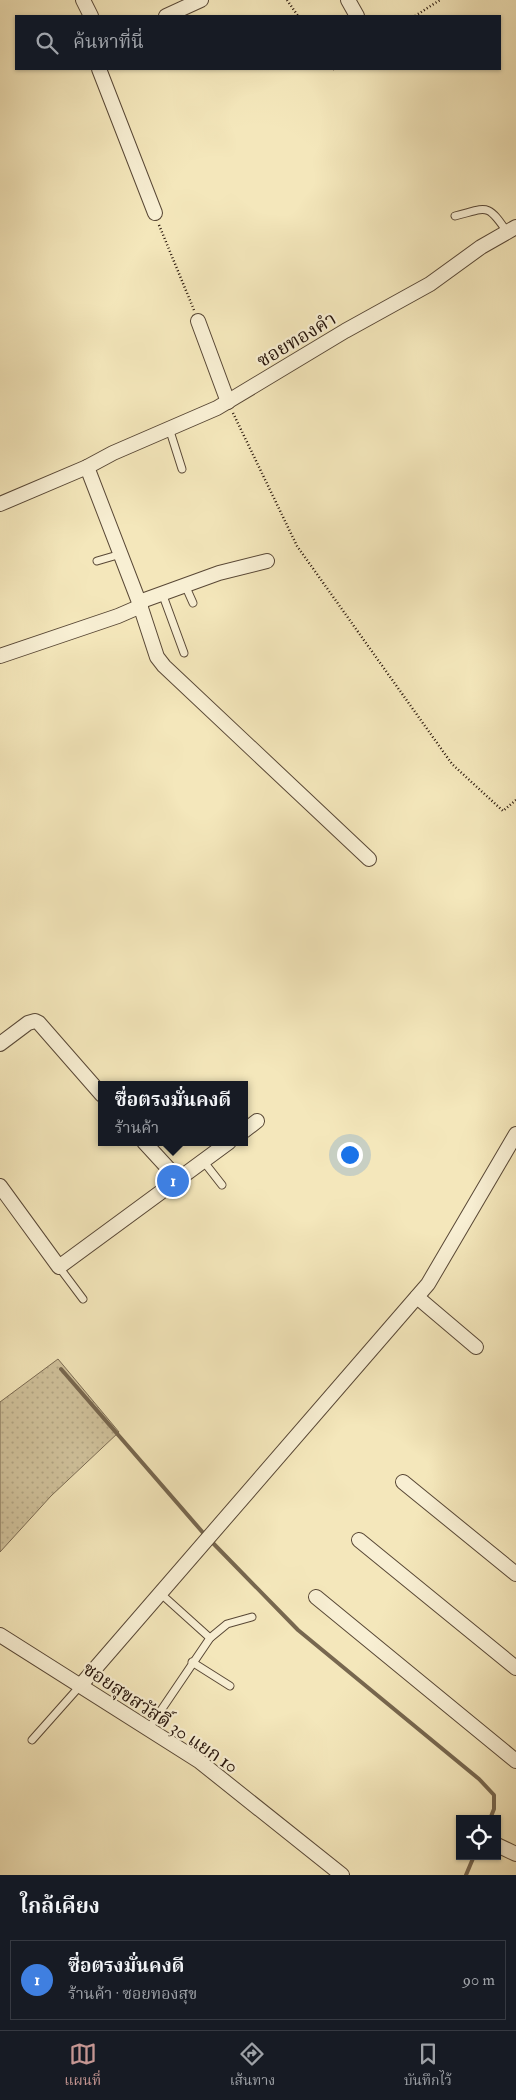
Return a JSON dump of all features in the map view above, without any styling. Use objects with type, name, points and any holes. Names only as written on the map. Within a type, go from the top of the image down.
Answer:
[{"type":"street","points":[[83,0],[90,15]]},
{"type":"street","points":[[168,15],[201,0]]},
{"type":"street","points":[[348,0],[356,15]]},
{"type":"street","points":[[99,70],[155,213]]},
{"type":"street","name":"ซอยทองคำ","points":[[0,504],[87,468],[113,453],[224,404],[345,331],[430,284],[481,247],[512,229]]},
{"type":"street","points":[[198,321],[224,404]]},
{"type":"street","points":[[87,468],[140,604],[158,657],[164,666],[369,860]]},
{"type":"street","points":[[0,656],[118,616],[162,593],[185,584],[267,561]]},
{"type":"street","points":[[0,1044],[28,1023],[35,1021],[40,1023],[98,1091]]},
{"type":"street","points":[[248,1128],[257,1121]]},
{"type":"street","points":[[80,1686],[417,1297],[444,1259],[512,1153],[516,1134]]},
{"type":"street","points":[[148,1146],[178,1179]]},
{"type":"street","points":[[0,1186],[60,1267],[225,1146]]},
{"type":"street","points":[[417,1297],[476,1347]]},
{"type":"street","points":[[403,1482],[516,1574]]},
{"type":"street","points":[[359,1540],[516,1668]]},
{"type":"street","points":[[316,1597],[516,1761]]},
{"type":"street","name":"ซอยสุขสวัสดิ์ 30 แยก 10","points":[[0,1635],[199,1761],[342,1875]]},
{"type":"street","points":[[501,1846],[516,1854]]},
{"type":"lane","points":[[455,216],[488,209],[494,212],[512,229]]},
{"type":"lane","points":[[169,428],[182,469]]},
{"type":"lane","points":[[97,561],[121,554]]},
{"type":"lane","points":[[185,584],[193,603]]},
{"type":"lane","points":[[162,593],[184,653]]},
{"type":"lane","points":[[204,1162],[222,1186]]},
{"type":"lane","points":[[60,1267],[83,1299]]},
{"type":"lane","points":[[160,1593],[210,1638]]},
{"type":"lane","points":[[149,1728],[210,1638],[227,1624],[252,1617]]},
{"type":"lane","points":[[192,1662],[230,1686]]},
{"type":"lane","points":[[32,1740],[80,1686]]},
{"type":"path","points":[[287,0],[297,15]]},
{"type":"path","points":[[417,15],[440,0]]},
{"type":"path","points":[[155,213],[198,321]]},
{"type":"path","points":[[224,404],[297,546],[452,764],[503,811],[516,800]]},
{"type":"shaded area","points":[[58,1359],[119,1432],[51,1496],[0,1552],[0,1402]]},
{"type":"waterway","points":[[61,1369],[205,1535]]},
{"type":"waterway","points":[[210,1540],[298,1630],[479,1779],[494,1795],[494,1809],[492,1815]]},
{"type":"waterway","points":[[466,1875],[472,1860]]},
{"type":"place","name":"ซื่อตรงมั่นคงดี","points":[[173,1181]]}]
